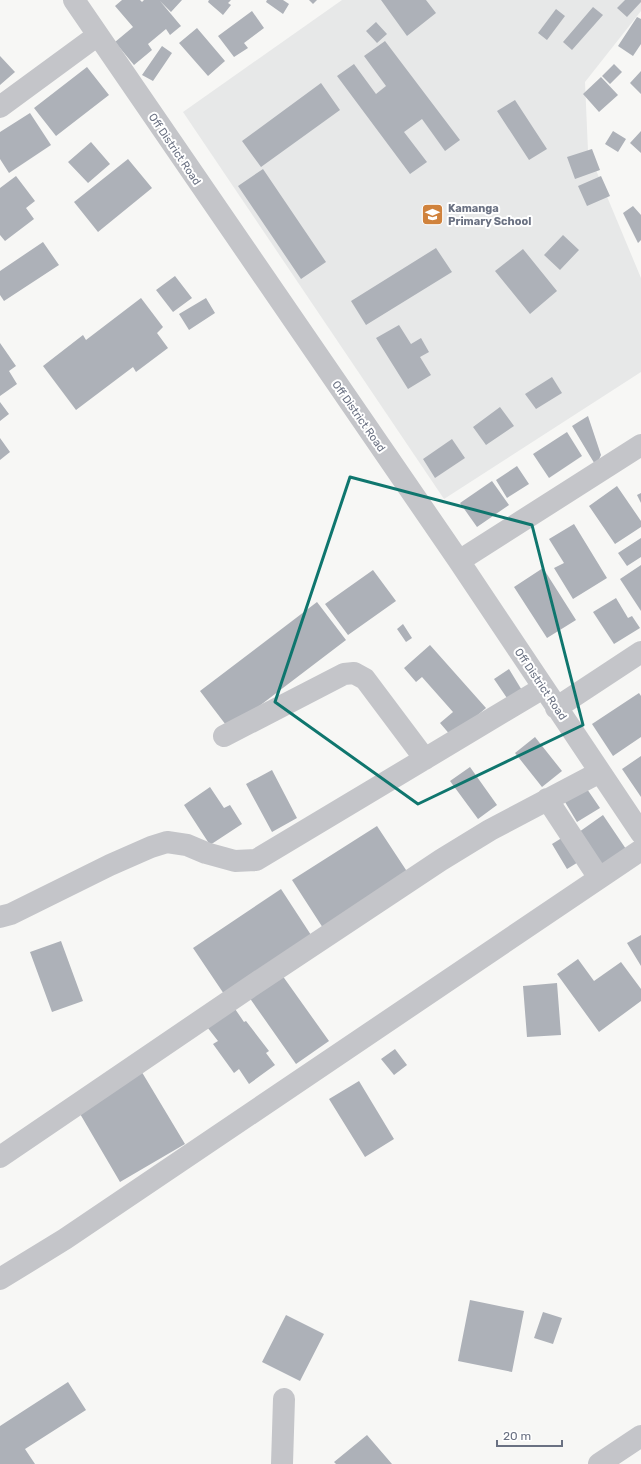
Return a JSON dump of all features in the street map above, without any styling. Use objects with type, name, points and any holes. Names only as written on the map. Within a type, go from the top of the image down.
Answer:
[{"type":"street","name":"Off District Road","points":[[74,0],[459,561],[641,833]]},
{"type":"street","points":[[0,107],[98,35]]},
{"type":"street","points":[[459,561],[641,445]]},
{"type":"street","points":[[556,708],[641,652]]},
{"type":"street","points":[[224,736],[344,674],[354,673],[365,679],[425,759]]},
{"type":"street","points":[[0,917],[11,914],[150,847],[167,842],[187,845],[206,853],[235,861],[256,860],[543,688]]},
{"type":"street","points":[[0,1156],[250,986],[441,860],[490,830],[546,799],[600,772]]},
{"type":"street","points":[[546,799],[599,878]]},
{"type":"street","points":[[0,1279],[65,1239],[641,850]]},
{"type":"street","points":[[282,1464],[284,1399]]},
{"type":"street","points":[[599,1464],[641,1436]]},
{"type":"highlighted area","points":[[350,477],[532,525],[583,725],[418,804],[275,702]]},
{"type":"shaded area","name":"Kamanga Primary School","points":[[342,0],[641,0],[641,11],[585,82],[588,151],[641,278],[641,372],[444,499],[183,112]]},
{"type":"building","points":[[122,0],[140,0],[142,2],[144,0],[182,0],[171,12],[160,1],[181,26],[170,35],[166,29],[148,44],[152,50],[134,65],[115,42],[133,27],[115,6]]},
{"type":"building","points":[[209,0],[231,0],[228,3],[231,5],[223,15],[208,2]]},
{"type":"building","points":[[267,0],[283,0],[289,4],[283,14],[266,2]]},
{"type":"building","points":[[309,0],[317,0],[313,4]]},
{"type":"building","points":[[381,0],[426,0],[436,13],[407,36]]},
{"type":"building","points":[[625,0],[641,0],[641,2],[627,17],[617,8]]},
{"type":"building","points":[[593,7],[603,15],[572,50],[563,42]]},
{"type":"building","points":[[556,9],[565,16],[547,40],[538,33]]},
{"type":"building","points":[[252,11],[264,28],[244,43],[248,48],[234,57],[218,36]]},
{"type":"building","points":[[637,17],[641,19],[641,44],[633,56],[618,46]]},
{"type":"building","points":[[376,22],[387,34],[377,43],[366,31]]},
{"type":"building","points":[[197,28],[225,61],[208,76],[179,43]]},
{"type":"building","points":[[385,41],[460,140],[445,151],[422,119],[404,132],[427,162],[410,174],[337,76],[354,64],[376,94],[386,86],[364,56]]},
{"type":"building","points":[[162,46],[172,53],[153,81],[142,75]]},
{"type":"building","points":[[0,56],[15,72],[0,85]]},
{"type":"building","points":[[614,64],[622,72],[610,84],[602,76]]},
{"type":"building","points":[[87,67],[109,95],[56,136],[34,108]]},
{"type":"building","points":[[641,71],[641,94],[630,83]]},
{"type":"building","points":[[601,77],[618,95],[599,112],[583,94]]},
{"type":"building","points":[[321,83],[340,110],[261,167],[242,141]]},
{"type":"building","points":[[515,100],[547,149],[529,160],[497,111]]},
{"type":"building","points":[[30,113],[51,145],[9,173],[0,159],[0,132]]},
{"type":"building","points":[[613,131],[626,139],[618,152],[605,144]]},
{"type":"building","points":[[641,131],[641,153],[630,143]]},
{"type":"building","points":[[91,142],[110,164],[88,183],[68,162]]},
{"type":"building","points":[[592,149],[600,170],[575,179],[567,157]]},
{"type":"building","points":[[128,159],[152,188],[98,232],[74,202]]},
{"type":"building","points":[[263,169],[326,262],[301,279],[238,186]]},
{"type":"building","points":[[16,176],[35,201],[26,208],[34,219],[5,241],[0,235],[0,188]]},
{"type":"building","points":[[601,176],[610,196],[587,206],[578,186]]},
{"type":"building","points":[[633,206],[641,215],[641,240],[638,243],[623,213]]},
{"type":"building","points":[[563,235],[579,250],[560,270],[544,255]]},
{"type":"building","points":[[43,242],[59,265],[4,301],[0,295],[0,271]]},
{"type":"building","points":[[436,248],[452,272],[366,325],[351,301]]},
{"type":"building","points":[[523,249],[557,291],[530,314],[495,271]]},
{"type":"building","points":[[175,276],[192,298],[173,312],[156,290]]},
{"type":"building","points":[[141,298],[163,327],[157,333],[168,348],[136,372],[133,367],[76,410],[43,366],[83,335],[86,340]]},
{"type":"building","points":[[206,298],[215,313],[189,330],[179,314]]},
{"type":"building","points":[[399,325],[411,344],[421,338],[429,352],[420,357],[431,375],[408,389],[376,338]]},
{"type":"building","points":[[0,343],[16,366],[9,371],[17,384],[0,396]]},
{"type":"building","points":[[552,377],[562,393],[536,409],[525,394]]},
{"type":"building","points":[[0,402],[9,414],[0,421]]},
{"type":"building","points":[[500,407],[514,426],[486,445],[473,427]]},
{"type":"building","points":[[588,416],[601,455],[596,466],[572,426]]},
{"type":"building","points":[[567,432],[582,456],[549,478],[533,454]]},
{"type":"building","points":[[0,438],[10,452],[0,460]]},
{"type":"building","points":[[452,439],[465,458],[435,478],[423,459]]},
{"type":"building","points":[[517,466],[529,484],[507,498],[496,480]]},
{"type":"building","points":[[492,481],[509,505],[477,527],[460,503]]},
{"type":"building","points":[[617,486],[641,521],[641,527],[615,544],[589,506]]},
{"type":"building","points":[[641,493],[641,503],[637,495]]},
{"type":"building","points":[[574,524],[607,578],[573,599],[554,568],[564,563],[549,539]]},
{"type":"building","points":[[641,538],[641,557],[627,566],[618,553]]},
{"type":"building","points":[[641,565],[641,611],[620,579]]},
{"type":"building","points":[[543,568],[576,620],[547,638],[514,587]]},
{"type":"building","points":[[373,570],[396,601],[348,635],[325,604]]},
{"type":"building","points":[[616,598],[628,618],[632,616],[640,628],[614,644],[593,612]]},
{"type":"building","points":[[317,602],[346,640],[229,729],[200,691]]},
{"type":"building","points":[[403,624],[412,638],[406,642],[397,629]]},
{"type":"building","points":[[430,645],[486,708],[452,737],[440,723],[453,712],[422,677],[416,682],[404,668]]},
{"type":"building","points":[[509,669],[523,692],[509,701],[494,679]]},
{"type":"building","points":[[639,693],[641,696],[641,737],[613,756],[592,724]]},
{"type":"building","points":[[535,737],[562,771],[542,787],[515,753]]},
{"type":"building","points":[[641,756],[641,797],[622,769]]},
{"type":"building","points":[[470,767],[497,805],[478,819],[450,781]]},
{"type":"building","points":[[272,770],[297,818],[272,832],[246,784]]},
{"type":"building","points":[[210,787],[224,808],[230,805],[242,824],[210,845],[184,805]]},
{"type":"building","points":[[587,789],[600,808],[577,822],[565,802]]},
{"type":"building","points":[[603,815],[626,849],[602,865],[579,832]]},
{"type":"building","points":[[377,826],[408,873],[323,928],[292,880]]},
{"type":"building","points":[[565,836],[580,861],[567,869],[552,844]]},
{"type":"building","points":[[281,889],[311,935],[224,994],[193,948]]},
{"type":"building","points":[[641,935],[641,966],[627,943]]},
{"type":"building","points":[[61,941],[83,1001],[52,1012],[30,952]]},
{"type":"building","points":[[578,959],[594,981],[621,962],[641,989],[641,1001],[599,1032],[557,974]]},
{"type":"building","points":[[282,975],[329,1041],[296,1064],[249,997]]},
{"type":"building","points":[[557,983],[561,1035],[527,1037],[523,986]]},
{"type":"building","points":[[231,1003],[244,1022],[246,1021],[269,1051],[266,1053],[275,1065],[249,1084],[239,1069],[234,1073],[213,1044],[218,1041],[204,1023]]},
{"type":"building","points":[[395,1049],[407,1065],[394,1075],[381,1059]]},
{"type":"building","points":[[140,1069],[185,1144],[120,1182],[76,1107]]},
{"type":"building","points":[[359,1081],[394,1139],[365,1157],[329,1099]]},
{"type":"building","points":[[470,1300],[524,1311],[512,1372],[458,1361]]},
{"type":"building","points":[[543,1312],[562,1318],[553,1344],[534,1338]]},
{"type":"building","points":[[286,1315],[324,1334],[300,1381],[262,1362]]},
{"type":"building","points":[[68,1382],[86,1410],[25,1449],[35,1464],[0,1464],[0,1426]]},
{"type":"building","points":[[367,1435],[392,1464],[336,1464],[334,1462]]},
{"type":"place","name":"Kamanga Primary School","points":[[433,214]]}]
